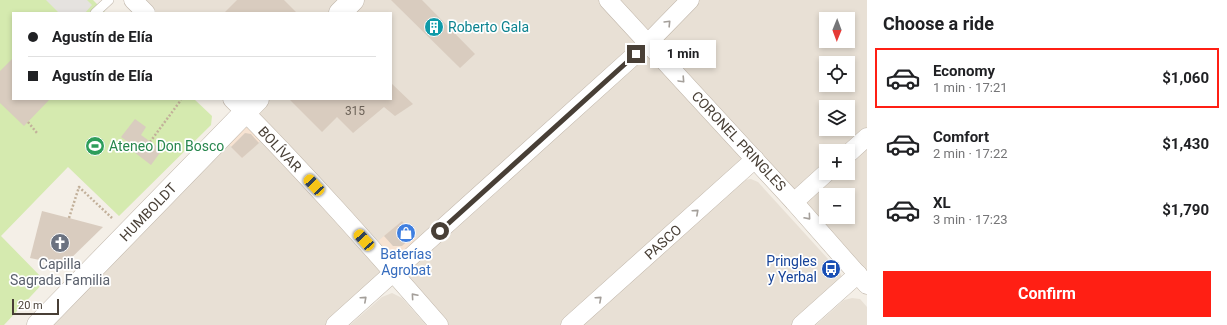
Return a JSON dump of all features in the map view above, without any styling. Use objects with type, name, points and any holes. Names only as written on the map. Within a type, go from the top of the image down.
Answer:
[{"type":"street","points":[[133,0],[145,12]]},
{"type":"street","points":[[341,12],[353,0]]},
{"type":"street","name":"CORONEL PRINGLES","points":[[608,0],[755,159],[862,279]]},
{"type":"street","points":[[335,325],[648,43],[690,0]]},
{"type":"street","name":"BOLÍVAR","points":[[245,104],[273,140],[394,273],[439,325]]},
{"type":"street","name":"HUMBOLDT","points":[[38,325],[245,104]]},
{"type":"street","points":[[855,148],[867,137]]},
{"type":"street","name":"PASCO","points":[[570,325],[755,159]]},
{"type":"street","points":[[794,202],[819,179]]},
{"type":"street","points":[[802,325],[862,279]]},
{"type":"lane","points":[[96,12],[109,0]]},
{"type":"path","points":[[150,142],[181,100]]},
{"type":"path","points":[[28,122],[37,133]]},
{"type":"path","points":[[68,218],[79,188],[112,218]]},
{"type":"shaded area","points":[[46,0],[87,0],[92,5],[86,12],[58,12]]},
{"type":"shaded area","points":[[144,0],[867,0],[867,282],[754,154],[560,325],[448,325],[413,285],[378,241],[244,100],[392,100],[392,12],[156,12]]},
{"type":"shaded area","points":[[243,127],[254,130],[262,139],[242,158],[225,140]]},
{"type":"shaded area","points":[[254,130],[378,266],[380,275],[328,325],[44,325],[231,134]]},
{"type":"shaded area","points":[[751,179],[758,182],[839,271],[842,277],[794,325],[583,325],[744,180]]},
{"type":"shaded area","points":[[402,221],[420,242],[401,254],[390,252],[383,248],[378,241]]},
{"type":"shaded area","points":[[392,293],[402,298],[426,325],[350,325],[382,297]]},
{"type":"shaded area","points":[[852,298],[860,299],[867,307],[867,325],[816,325],[844,300]]},
{"type":"green space","name":"Ateneo Don Bosco","points":[[0,0],[93,0],[105,12],[12,12],[12,100],[195,100],[212,116],[211,125],[119,216],[68,167],[1,236],[45,281],[4,325],[0,325]]},
{"type":"building","points":[[237,0],[284,0],[296,12],[225,12]]},
{"type":"building","name":"Roberto Gala","points":[[391,0],[422,0],[475,54],[460,68]]},
{"type":"building","points":[[12,59],[12,100],[49,100],[24,126],[0,103],[0,71]]},
{"type":"building","points":[[392,84],[413,104],[395,116],[384,107],[353,133],[337,117],[322,132],[290,100],[392,100]]},
{"type":"building","points":[[135,119],[146,127],[141,135],[162,150],[151,165],[125,145],[128,142],[121,137]]},
{"type":"building","points":[[245,133],[251,134],[259,143],[242,158],[231,147]]},
{"type":"building","name":"Capilla Sagrada Familia","points":[[42,211],[103,227],[64,265],[30,258]]},
{"type":"building","name":"Baterías Agrobat","points":[[402,221],[414,235],[402,246],[393,246],[384,236]]},
{"type":"place","name":"Roberto Gala","points":[[434,27]]},
{"type":"place","name":"Ateneo Don Bosco","points":[[95,146]]},
{"type":"place","name":"Baterías Agrobat","points":[[406,233]]},
{"type":"place","name":"Capilla Sagrada Familia","points":[[60,243]]},
{"type":"place","name":"Pringles y Yerbal","points":[[831,269]]},
{"type":"route","points":[[440,231],[636,54]]}]
